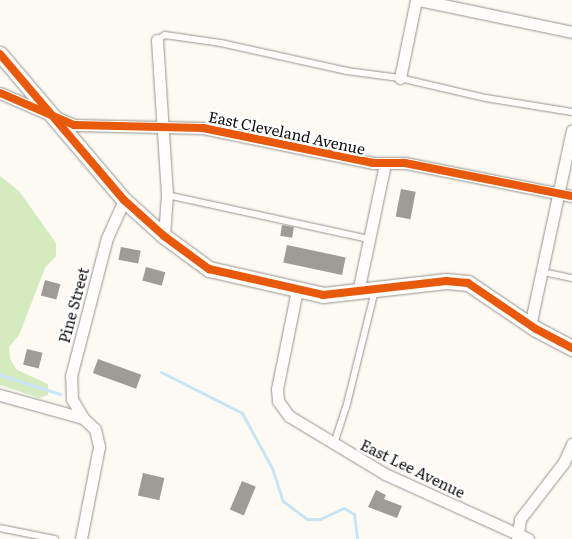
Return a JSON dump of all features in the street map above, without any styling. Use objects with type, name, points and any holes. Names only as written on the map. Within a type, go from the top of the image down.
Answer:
[{"type":"street","points":[[400,78],[418,0],[572,32]]},
{"type":"street","points":[[157,40],[167,195],[164,236]]},
{"type":"street","points":[[0,54],[54,114],[124,200],[164,236],[209,269],[297,290],[323,294],[358,292],[446,281],[468,283],[530,326],[572,348]]},
{"type":"street","name":"East Cleveland Avenue","points":[[0,93],[54,114],[74,125],[86,127],[163,125],[202,128],[384,164],[405,163],[572,196]]},
{"type":"street","points":[[530,326],[572,130]]},
{"type":"street","points":[[358,292],[384,164]]},
{"type":"street","name":"Pine Street","points":[[81,539],[99,447],[95,429],[83,418],[72,399],[71,376],[107,238],[124,200]]},
{"type":"street","name":"East Lee Avenue","points":[[297,290],[277,389],[278,401],[289,416],[385,474],[521,538]]},
{"type":"street","points":[[0,394],[83,418]]},
{"type":"street","points":[[521,538],[524,512],[564,462],[572,444]]},
{"type":"lane","points":[[157,40],[165,35],[221,42],[347,71],[400,78],[486,98],[572,112]]},
{"type":"lane","points":[[167,195],[369,239]]},
{"type":"lane","points":[[543,272],[572,278]]},
{"type":"lane","points":[[333,444],[346,408],[375,289]]},
{"type":"lane","points":[[0,528],[55,539]]},
{"type":"green space","points":[[0,176],[19,191],[56,243],[56,256],[45,268],[19,335],[9,347],[10,359],[17,370],[48,384],[48,395],[39,398],[0,385]]},
{"type":"building","points":[[401,189],[416,192],[410,219],[396,216]]},
{"type":"building","points":[[282,225],[294,227],[292,238],[280,236]]},
{"type":"building","points":[[287,245],[346,257],[342,275],[283,263]]},
{"type":"building","points":[[121,247],[141,251],[138,264],[119,260]]},
{"type":"building","points":[[146,267],[165,272],[162,286],[142,281]]},
{"type":"building","points":[[45,280],[60,284],[56,300],[41,295]]},
{"type":"building","points":[[27,349],[43,353],[39,368],[23,365]]},
{"type":"building","points":[[98,359],[141,375],[136,389],[93,373]]},
{"type":"building","points":[[143,473],[164,478],[159,500],[138,495]]},
{"type":"building","points":[[242,481],[256,487],[244,515],[230,510]]},
{"type":"building","points":[[376,490],[386,495],[384,499],[402,506],[397,518],[368,507]]},
{"type":"waterway","points":[[161,372],[242,413],[272,468],[283,501],[307,519],[320,519],[344,508],[354,514],[357,539]]},
{"type":"waterway","points":[[0,375],[60,394]]},
{"type":"cycle path","points":[[0,54],[124,200],[164,236],[209,269],[323,295],[446,281],[468,283],[536,329],[572,348]]},
{"type":"cycle path","points":[[0,93],[74,125],[203,128],[373,163],[405,163],[572,196]]}]
